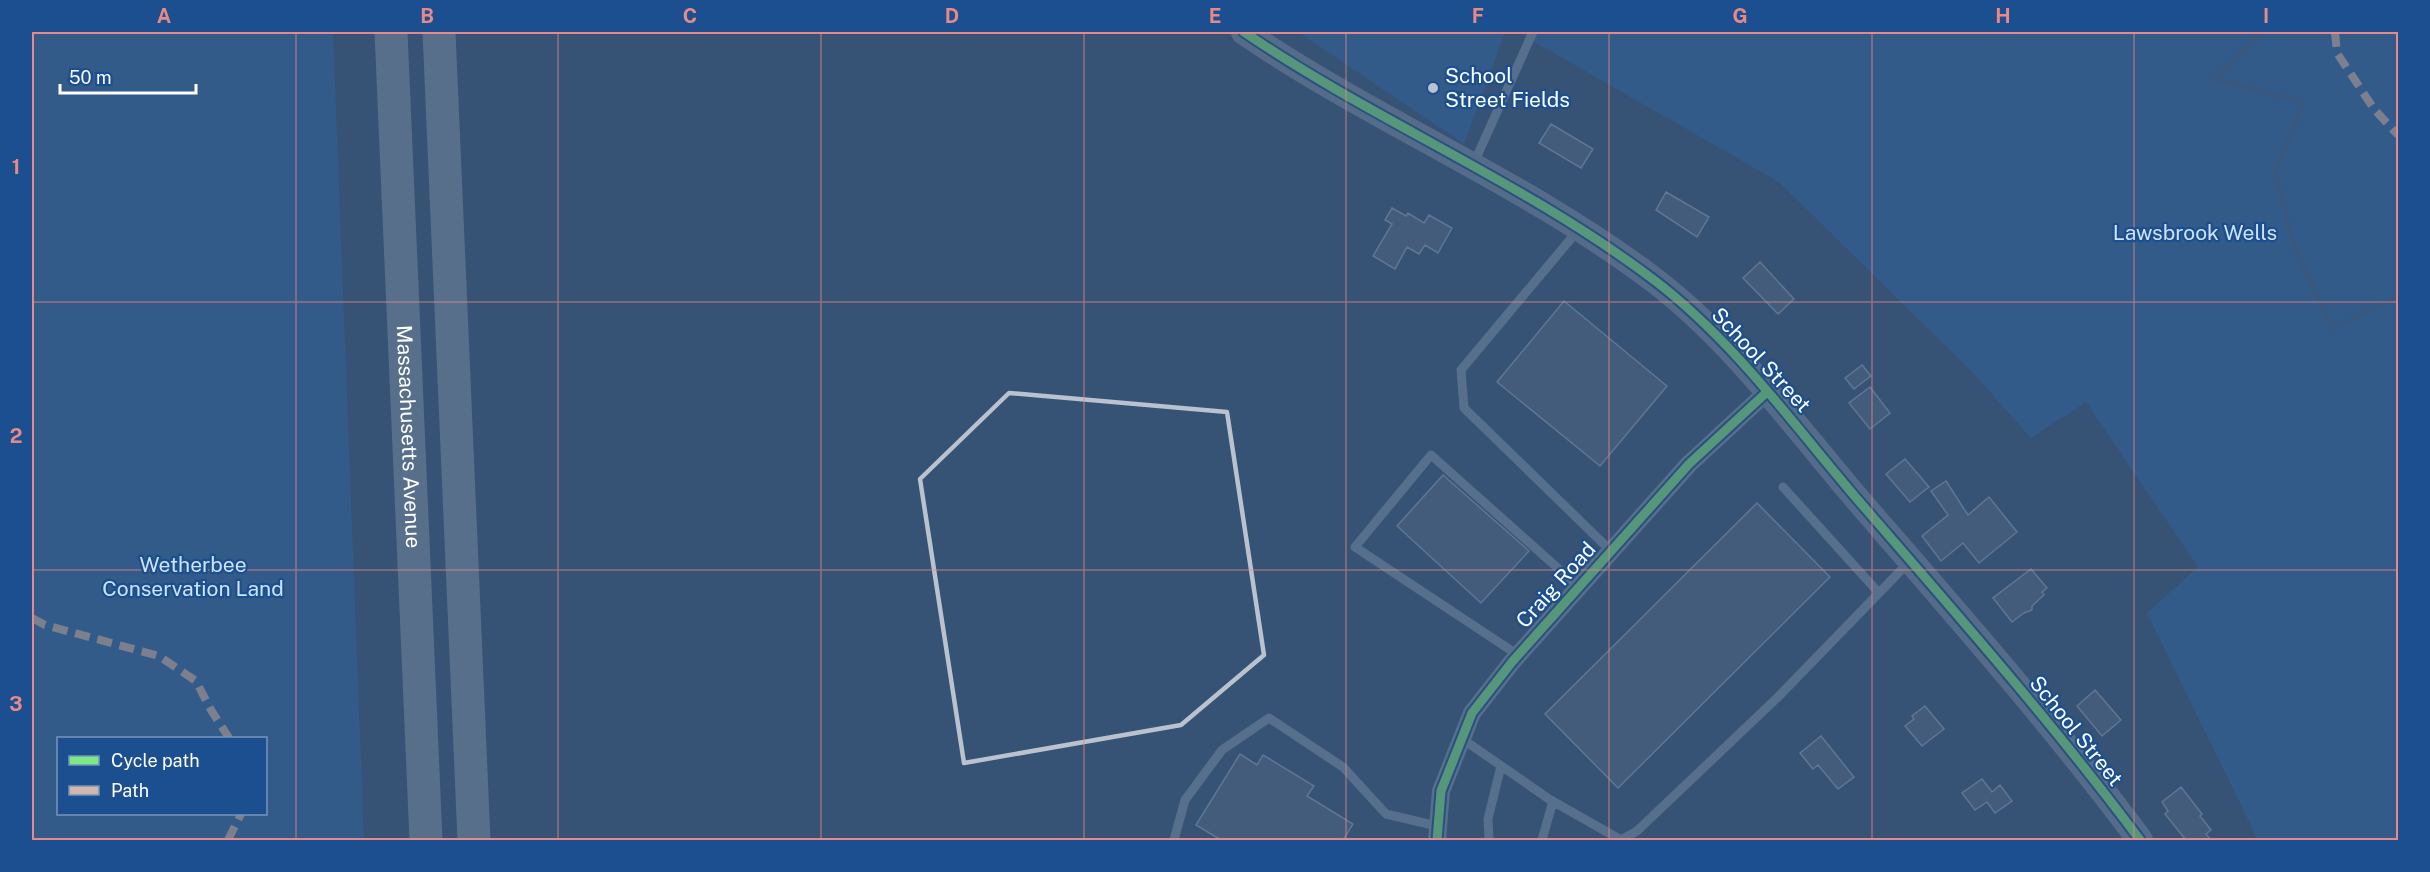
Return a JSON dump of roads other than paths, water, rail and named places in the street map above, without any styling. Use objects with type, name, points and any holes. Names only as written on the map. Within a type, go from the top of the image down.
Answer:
[{"type":"highway","name":"Massachusetts Avenue","points":[[391,32],[426,840]]},
{"type":"highway","points":[[439,32],[474,840]]},
{"type":"street","name":"School Street","points":[[1245,32],[1472,167],[1545,206],[1654,281],[1695,315],[1737,357],[1911,560],[2056,734],[2140,840]]},
{"type":"street","name":"Craig Road","points":[[1437,833],[1441,791],[1472,713],[1518,655],[1689,464],[1767,392]]},
{"type":"lane","points":[[1472,167],[1533,32]]},
{"type":"lane","points":[[1579,229],[1461,370],[1464,408],[1611,551]]},
{"type":"lane","points":[[1518,655],[1355,547],[1431,455],[1579,587]]},
{"type":"lane","points":[[1783,487],[1879,593]]},
{"type":"lane","points":[[1461,738],[1553,801],[1621,840],[1637,831],[1777,698],[1911,560]]},
{"type":"lane","points":[[1174,840],[1185,800],[1222,750],[1269,718],[1343,767],[1386,814],[1437,833]]},
{"type":"lane","points":[[1489,840],[1488,819],[1501,766]]},
{"type":"lane","points":[[1542,840],[1553,801]]},
{"type":"waterway","points":[[2261,32],[2215,79],[2304,102],[2275,172],[2294,246],[2332,328],[2398,297]]},
{"type":"place","name":"School Street Fields","points":[[1433,88]]},
{"type":"park label","name":"Lawsbrook Wells","points":[[2195,233]]},
{"type":"park label","name":"Wetherbee Conservation Land","points":[[193,577]]}]
